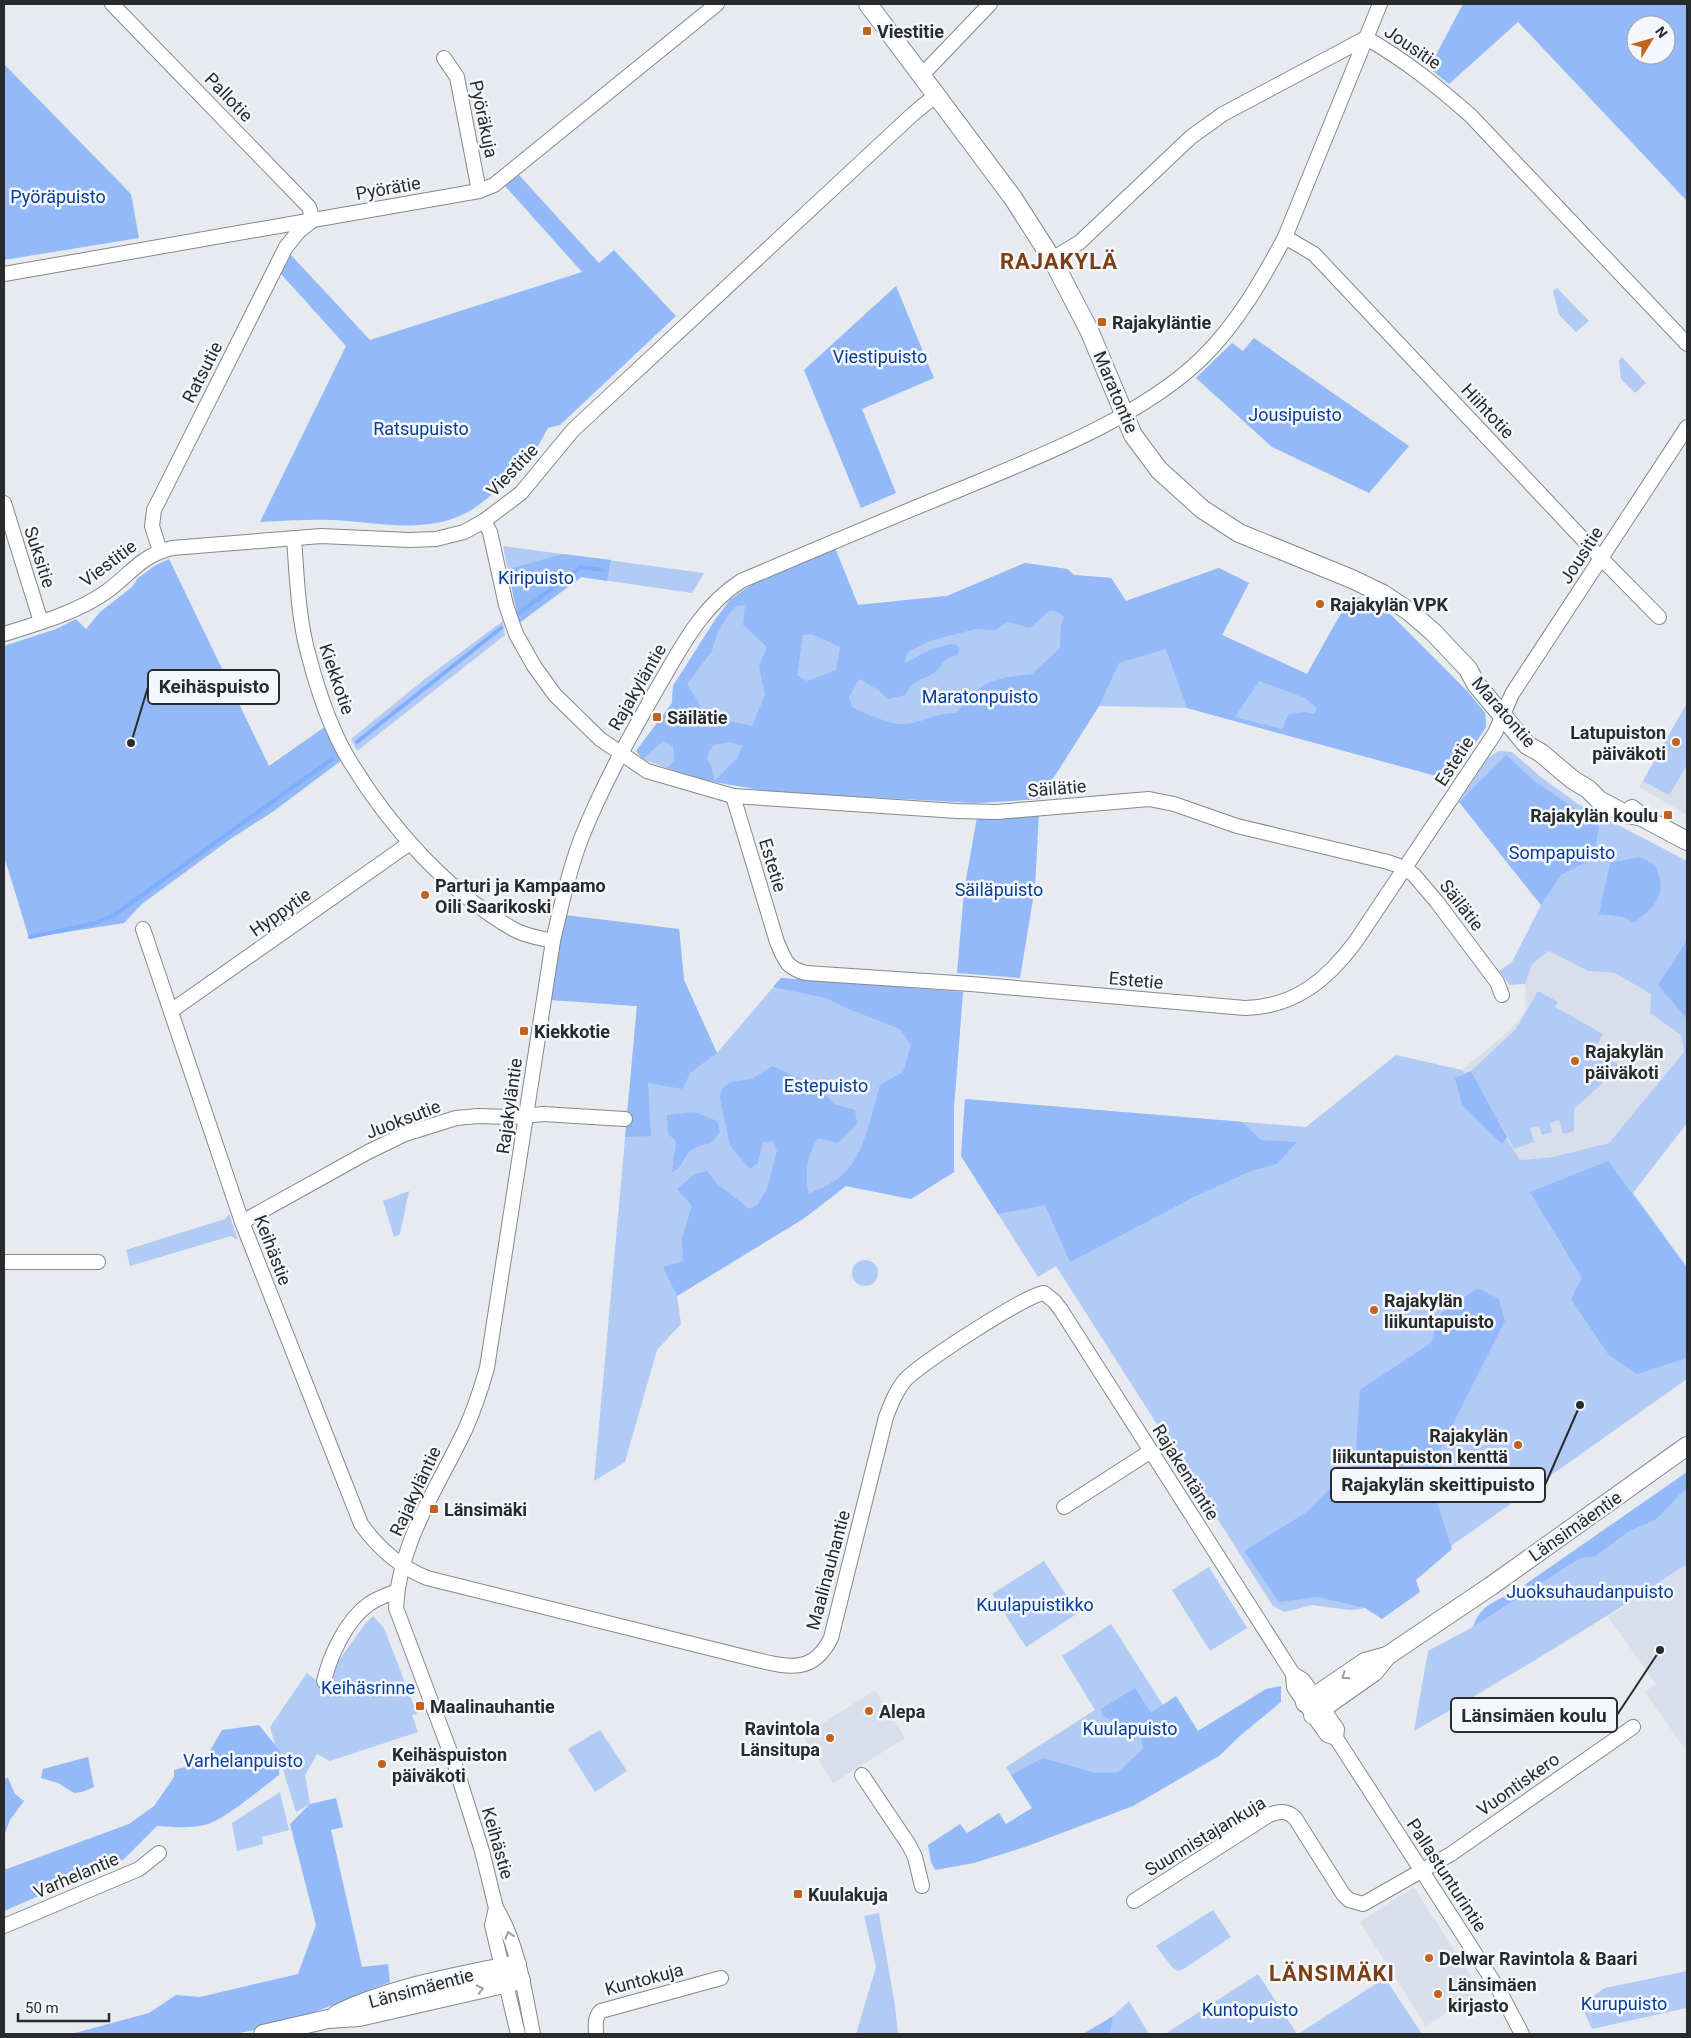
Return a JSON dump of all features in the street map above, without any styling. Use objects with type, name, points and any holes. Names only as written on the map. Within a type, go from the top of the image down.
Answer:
[{"type":"main road","name":"Maratontie","points":[[868,4],[1014,198],[1052,259],[1089,330],[1138,444],[1159,470],[1202,509],[1242,534],[1352,579],[1383,594],[1410,612],[1433,632],[1468,669],[1484,677],[1505,710],[1536,737],[1541,753],[1573,780],[1588,789],[1599,800],[1625,814],[1640,816],[1687,841]]},
{"type":"main road","name":"Länsimäentie","points":[[1314,1706],[1365,1662],[1387,1656],[1491,1586],[1687,1446]]},
{"type":"main road","name":"Länsimäentie","points":[[264,2034],[328,2019],[359,2017],[511,1974]]},
{"type":"street","name":"Pallotie","points":[[112,4],[309,207],[313,220]]},
{"type":"street","name":"Pyörätie","points":[[4,274],[479,191],[494,185],[717,4]]},
{"type":"street","points":[[921,76],[990,4]]},
{"type":"street","name":"Rajakyläntie","points":[[397,1591],[410,1540],[476,1404],[487,1368],[553,941],[562,900],[581,839],[621,752],[698,620],[714,601],[741,581],[1018,465],[1124,413],[1159,393],[1181,377],[1220,340],[1244,308],[1268,269],[1284,237],[1380,4]]},
{"type":"street","name":"Jousitie","points":[[1052,259],[1080,242],[1205,126],[1223,114],[1366,38],[1397,55],[1471,116],[1687,344]]},
{"type":"street","name":"Pyöräkuja","points":[[444,58],[457,77],[479,191]]},
{"type":"street","name":"Viestitie","points":[[4,634],[41,622],[92,601],[110,589],[145,558],[160,551],[184,546],[322,536],[410,540],[436,539],[464,532],[484,521],[521,493],[573,430],[913,114],[936,96]]},
{"type":"street","name":"Ratsutie","points":[[160,551],[152,526],[154,510],[286,248],[299,231],[313,220]]},
{"type":"street","name":"Hiihtotie","points":[[1284,237],[1314,254],[1601,559],[1659,617]]},
{"type":"street","name":"Jousitie","points":[[1505,710],[1512,694],[1687,427]]},
{"type":"street","name":"Suksitie","points":[[4,503],[41,622]]},
{"type":"street","name":"Säilätie","points":[[484,521],[490,532],[506,605],[516,634],[534,666],[555,695],[600,739],[621,752],[628,760],[647,771],[733,796],[958,811],[997,812],[1149,800],[1174,804],[1237,826],[1388,862],[1405,868],[1414,875],[1437,902],[1497,982],[1502,995]]},
{"type":"street","name":"Kiekkotie","points":[[294,538],[300,619],[309,657],[323,703],[350,762],[396,826],[438,871],[462,892],[514,930],[533,937],[553,941]]},
{"type":"street","name":"Estetie","points":[[733,796],[777,942],[785,960],[794,970],[806,973],[970,984],[1263,1008],[1287,1000],[1326,977],[1340,964],[1495,733],[1505,710]]},
{"type":"street","name":"Hyppytie","points":[[171,1011],[410,843]]},
{"type":"street","name":"Keihästie","points":[[143,930],[242,1222],[361,1524],[376,1544],[403,1566]]},
{"type":"street","name":"Juoksutie","points":[[242,1222],[368,1152],[405,1134],[456,1118],[542,1114],[625,1119]]},
{"type":"street","points":[[4,1262],[98,1262]]},
{"type":"street","name":"Maalinauhantie","points":[[403,1566],[427,1578],[753,1659],[790,1666],[807,1664],[819,1656],[831,1638],[886,1417],[899,1388],[912,1373],[944,1351],[1020,1302],[1034,1295],[1044,1293]]},
{"type":"street","name":"Rajakentäntie","points":[[1044,1293],[1061,1310],[1292,1674],[1303,1680],[1314,1706]]},
{"type":"street","points":[[1064,1507],[1151,1451]]},
{"type":"street","points":[[324,1681],[328,1666],[338,1644],[355,1618],[369,1604],[397,1591]]},
{"type":"street","name":"Keihästie","points":[[397,1591],[396,1608],[400,1621],[455,1764],[482,1851],[496,1908],[506,1922],[511,1974]]},
{"type":"street","name":"Pallastunturintie","points":[[1314,1706],[1327,1735],[1336,1738],[1500,1992],[1521,2030]]},
{"type":"street","name":"Vuontiskero","points":[[1423,1871],[1451,1854],[1633,1727]]},
{"type":"street","points":[[862,1775],[909,1845],[915,1857],[922,1886]]},
{"type":"street","name":"Suunnistajankuja","points":[[1134,1901],[1269,1815],[1277,1812],[1291,1814],[1295,1818],[1343,1894],[1355,1904],[1368,1902],[1410,1876],[1423,1871]]},
{"type":"street","name":"Varhelantie","points":[[4,1926],[139,1868],[159,1853]]},
{"type":"street","points":[[511,1974],[518,2034]]},
{"type":"street","points":[[511,1974],[533,2034]]},
{"type":"street","name":"Kuntokuja","points":[[596,2034],[595,2021],[601,2011],[721,1978]]},
{"type":"shaded area","name":"Latupuiston päiväkoti","points":[[1687,703],[1687,815],[1639,787]]},
{"type":"shaded area","name":"Rajakylän päiväkoti","points":[[1549,951],[1588,971],[1615,973],[1651,994],[1650,1013],[1681,1035],[1684,1052],[1609,1143],[1553,1157],[1520,1160],[1462,1070],[1510,1030],[1526,1011],[1525,984],[1532,964]]},
{"type":"shaded area","points":[[1687,1564],[1687,1752],[1645,1692],[1656,1684],[1608,1617]]},
{"type":"shaded area","points":[[875,1690],[905,1738],[833,1783],[803,1736]]},
{"type":"shaded area","points":[[1414,1887],[1480,1991],[1426,2026],[1360,1922]]},
{"type":"green space","points":[[1463,4],[1687,4],[1687,201],[1518,22],[1449,84],[1429,68]]},
{"type":"green space","name":"Pyöräpuisto","points":[[4,64],[131,194],[139,238],[4,260]]},
{"type":"green space","name":"Ratsupuisto","points":[[519,175],[599,263],[614,250],[676,316],[560,425],[548,428],[537,448],[528,447],[515,455],[514,474],[484,501],[464,514],[432,524],[416,525],[323,520],[260,522],[346,346],[281,274],[291,255],[370,340],[582,272],[505,186]]},
{"type":"green space","name":"Viestipuisto","points":[[896,286],[934,378],[862,409],[896,493],[861,508],[804,370]]},
{"type":"green space","points":[[1557,288],[1589,321],[1576,332],[1559,315],[1553,291]]},
{"type":"green space","name":"Jousipuisto","points":[[1254,338],[1409,446],[1369,493],[1272,447],[1196,378],[1232,343],[1243,351]]},
{"type":"green space","points":[[1622,357],[1646,383],[1635,393],[1621,379],[1619,361]]},
{"type":"green space","name":"Kiripuisto","points":[[503,546],[704,573],[692,593],[582,577],[519,623]]},
{"type":"green space","name":"Maratonpuisto","points":[[835,548],[858,605],[947,596],[1025,563],[1067,569],[1074,575],[1111,578],[1126,601],[1219,568],[1249,583],[1222,635],[1307,674],[1352,594],[1391,615],[1468,692],[1485,713],[1486,727],[1451,780],[1187,708],[1099,706],[1040,799],[976,803],[729,785],[685,775],[643,759],[636,751],[672,703],[673,686],[730,600],[748,587]]},
{"type":"green space","name":"Maratonpuisto","points":[[835,548],[858,605],[947,596],[1025,563],[1067,569],[1074,575],[1111,578],[1126,601],[1219,568],[1249,583],[1222,635],[1307,674],[1352,594],[1391,615],[1468,692],[1485,713],[1486,727],[1451,780],[1187,708],[1166,649],[1119,663],[1099,706],[1040,799],[976,803],[771,792],[705,780],[667,768],[674,761],[673,746],[663,741],[643,759],[636,751],[672,703],[673,686],[730,600],[748,587]],"holes":[[[745,605],[743,625],[767,647],[759,666],[765,695],[752,726],[710,717],[702,713],[699,703],[687,684],[712,651],[716,636],[728,615],[736,606]],[[1050,610],[1058,612],[1064,617],[1061,625],[1060,648],[1032,674],[1007,677],[990,682],[973,693],[956,713],[940,715],[913,723],[898,724],[882,720],[852,707],[849,697],[859,679],[878,690],[888,699],[905,695],[912,685],[939,669],[944,661],[957,655],[960,649],[955,644],[941,646],[929,650],[906,663],[905,660],[908,652],[929,641],[976,629],[995,630],[1008,622],[1030,628]],[[812,634],[840,647],[836,670],[807,681],[797,675],[803,635]],[[1259,681],[1305,698],[1317,708],[1314,714],[1306,712],[1289,714],[1282,729],[1235,717]],[[730,742],[743,746],[737,758],[715,781],[711,765],[707,760],[709,751],[714,745]]]},
{"type":"green space","points":[[563,554],[611,560],[607,581],[581,577],[519,623],[508,569]]},
{"type":"green space","points":[[169,559],[269,766],[326,726],[342,760],[274,811],[229,840],[142,904],[124,923],[29,938],[4,856],[4,646],[56,629],[76,619],[86,629],[100,612],[132,587],[138,578],[156,565]]},
{"type":"green space","points":[[503,621],[505,635],[357,751],[351,739],[426,678]]},
{"type":"green space","name":"Latupuiston päiväkoti","points":[[1687,703],[1687,765],[1669,795],[1643,781]]},
{"type":"green space","name":"Rajakylän liikuntapuisto","points":[[1499,751],[1512,752],[1542,778],[1578,804],[1687,861],[1687,1123],[1633,1193],[1687,1267],[1687,1379],[1362,1609],[1349,1610],[1312,1605],[1285,1612],[1273,1606],[1056,1266],[1038,1277],[961,1156],[965,1099],[1306,1127],[1396,1055],[1462,1070],[1520,1160],[1553,1157],[1609,1143],[1684,1052],[1681,1035],[1650,1013],[1651,994],[1615,973],[1588,971],[1549,951],[1532,964],[1525,984],[1510,985],[1499,971],[1512,962],[1541,905],[1459,802],[1488,758]]},
{"type":"green space","name":"Sompapuisto","points":[[1506,755],[1533,780],[1599,825],[1594,858],[1561,875],[1541,905],[1459,802]]},
{"type":"green space","name":"Säiläpuisto","points":[[1039,813],[1035,887],[1020,978],[957,973],[964,891],[977,817]]},
{"type":"green space","points":[[1639,857],[1655,865],[1659,876],[1660,892],[1654,904],[1634,923],[1624,917],[1599,914],[1610,863]]},
{"type":"green space","points":[[565,915],[679,929],[684,980],[717,1053],[691,1072],[682,1089],[648,1083],[651,1136],[625,1137],[637,1006],[551,1000]]},
{"type":"green space","name":"Estepuisto","points":[[679,929],[684,980],[717,1053],[781,978],[963,992],[954,1107],[954,1172],[911,1199],[846,1186],[803,1219],[677,1296],[681,1324],[657,1350],[625,1462],[594,1481],[637,1006],[551,1000]]},
{"type":"green space","points":[[1687,940],[1687,1019],[1658,985]]},
{"type":"green space","points":[[781,978],[963,992],[954,1107],[954,1172],[911,1199],[846,1186],[803,1219],[677,1296],[663,1267],[683,1261],[682,1238],[692,1206],[677,1189],[695,1174],[707,1171],[717,1184],[750,1209],[758,1204],[767,1189],[777,1151],[772,1141],[763,1142],[758,1163],[750,1169],[730,1146],[720,1098],[721,1090],[730,1082],[752,1079],[772,1066],[808,1082],[823,1092],[834,1104],[855,1110],[857,1124],[838,1143],[818,1138],[814,1144],[807,1172],[809,1194],[836,1180],[851,1166],[867,1132],[880,1085],[903,1072],[911,1045],[900,1029],[826,998],[773,987]]},
{"type":"green space","points":[[1538,991],[1558,1002],[1555,1007],[1603,1034],[1594,1050],[1621,1066],[1574,1109],[1574,1131],[1563,1134],[1559,1120],[1550,1123],[1552,1132],[1542,1135],[1539,1126],[1530,1128],[1534,1142],[1514,1149],[1471,1071],[1516,1029]]},
{"type":"green space","points":[[1471,1071],[1507,1137],[1502,1144],[1462,1105],[1455,1078]]},
{"type":"green space","points":[[965,1099],[1242,1122],[1261,1140],[1297,1142],[1277,1164],[1251,1171],[1196,1196],[1070,1262],[1045,1205],[998,1214],[961,1156]]},
{"type":"green space","points":[[694,1112],[717,1121],[720,1132],[710,1143],[698,1146],[690,1151],[679,1167],[672,1172],[676,1141],[668,1134],[667,1115]]},
{"type":"green space","points":[[1608,1161],[1687,1268],[1687,1358],[1637,1374],[1608,1354],[1571,1299],[1582,1278],[1530,1192]]},
{"type":"green space","points":[[409,1191],[400,1234],[394,1237],[383,1201]]},
{"type":"green space","points":[[229,1214],[238,1240],[231,1236],[130,1266],[126,1250],[225,1219]]},
{"type":"green space","points":[[865,1260],[874,1264],[878,1273],[874,1282],[865,1286],[856,1282],[852,1273],[856,1264]]},
{"type":"green space","points":[[1478,1288],[1499,1299],[1505,1321],[1434,1461],[1438,1505],[1452,1549],[1416,1580],[1420,1592],[1382,1619],[1365,1608],[1318,1597],[1279,1602],[1244,1551],[1307,1512],[1355,1463],[1360,1390],[1431,1343],[1441,1313]]},
{"type":"green space","points":[[1687,1472],[1687,1489],[1657,1519],[1628,1532],[1595,1557],[1581,1558],[1473,1627],[1480,1614],[1488,1605],[1513,1593]]},
{"type":"green space","name":"Juoksuhaudanpuisto","points":[[1687,1489],[1687,1564],[1552,1650],[1414,1731],[1428,1651],[1473,1627],[1581,1558],[1595,1557],[1628,1532],[1657,1519],[1681,1492]]},
{"type":"green space","name":"Kuulapuistikko","points":[[1044,1561],[1078,1613],[1026,1647],[992,1594]]},
{"type":"green space","points":[[1209,1567],[1247,1628],[1210,1651],[1172,1590]]},
{"type":"green space","name":"Keihäsrinne","points":[[373,1616],[384,1628],[417,1714],[412,1715],[418,1732],[330,1761],[317,1754],[305,1775],[310,1804],[296,1812],[270,1727],[307,1673],[330,1691],[337,1663]]},
{"type":"green space","name":"Kuulapuisto","points":[[1111,1624],[1188,1744],[1160,1759],[1032,1808],[1006,1767],[1095,1710],[1062,1656]]},
{"type":"green space","points":[[1281,1686],[1281,1702],[1219,1756],[1133,1806],[1025,1847],[974,1863],[935,1870],[931,1862],[928,1845],[960,1824],[967,1833],[999,1813],[1006,1824],[1032,1808],[1011,1775],[1043,1758],[1095,1773],[1118,1772],[1143,1749],[1139,1727],[1123,1727],[1102,1715],[1101,1709],[1135,1688],[1151,1713],[1176,1696],[1198,1731],[1266,1689]]},
{"type":"green space","name":"Varhelanpuisto","points":[[259,1725],[280,1751],[279,1775],[244,1802],[216,1821],[202,1826],[157,1826],[124,1859],[4,1911],[4,1870],[129,1824],[154,1806],[174,1777],[174,1770],[203,1762],[222,1730]]},
{"type":"green space","points":[[600,1730],[627,1771],[595,1792],[568,1749]]},
{"type":"green space","points":[[88,1757],[94,1787],[74,1793],[58,1783],[41,1778],[43,1769]]},
{"type":"green space","points":[[8,1778],[15,1794],[24,1801],[10,1820],[4,1836],[4,1779]]},
{"type":"green space","points":[[280,1792],[289,1830],[262,1837],[263,1844],[237,1851],[232,1823]]},
{"type":"green space","points":[[336,1798],[343,1827],[331,1830],[362,1967],[388,1964],[390,1982],[312,2013],[251,2031],[231,2034],[71,2034],[149,2013],[176,1995],[200,1997],[298,1974],[316,1925],[290,1824],[310,1804]]},
{"type":"green space","points":[[1213,1910],[1231,1937],[1178,1971],[1172,1967],[1156,1946]]},
{"type":"green space","points":[[879,1913],[898,2034],[856,2034],[876,1967],[864,1916]]},
{"type":"green space","name":"Kurupuisto","points":[[1687,1971],[1687,2008],[1592,2029],[1581,2005],[1605,1988]]},
{"type":"green space","name":"Kuntopuisto","points":[[1258,1974],[1297,2034],[1165,2034]]},
{"type":"green space","name":"Kuntopuisto","points":[[1385,1978],[1422,2034],[1298,2034]]},
{"type":"green space","points":[[1129,2001],[1149,2034],[1103,2034],[1113,2016]]},
{"type":"green space","points":[[1113,2016],[1110,2034],[1083,2034]]},
{"type":"waterway","points":[[519,613],[581,567],[602,570]]},
{"type":"waterway","points":[[357,742],[501,628]]},
{"type":"waterway","points":[[30,937],[96,923],[114,915],[332,759]]},
{"type":"place","name":"Viestitie","points":[[867,31]]},
{"type":"place","name":"Rajakyläntie","points":[[1102,322]]},
{"type":"place","name":"Rajakylän VPK","points":[[1320,604]]},
{"type":"place","name":"Säilätie","points":[[657,717]]},
{"type":"place","name":"Latupuiston päiväkoti","points":[[1676,742]]},
{"type":"place","name":"Keihäspuisto","points":[[131,743]]},
{"type":"place","name":"Rajakylän koulu","points":[[1668,815]]},
{"type":"place","name":"Parturi ja Kampaamo Oili Saarikoski","points":[[425,895]]},
{"type":"place","name":"Kiekkotie","points":[[524,1031]]},
{"type":"place","name":"Rajakylän päiväkoti","points":[[1575,1061]]},
{"type":"place","name":"Rajakylän liikuntapuisto","points":[[1374,1310]]},
{"type":"place","name":"Rajakylän skeittipuisto","points":[[1580,1405]]},
{"type":"place","name":"Rajakylän liikuntapuiston kenttä","points":[[1518,1445]]},
{"type":"place","name":"Länsimäki","points":[[434,1509]]},
{"type":"place","name":"Länsimäen koulu","points":[[1660,1650]]},
{"type":"place","name":"Maalinauhantie","points":[[420,1706]]},
{"type":"place","name":"Alepa","points":[[869,1711]]},
{"type":"place","name":"Ravintola Länsitupa","points":[[830,1738]]},
{"type":"place","name":"Keihäspuiston päiväkoti","points":[[382,1764]]},
{"type":"place","name":"Kuulakuja","points":[[798,1894]]},
{"type":"place","name":"Delwar Ravintola & Baari","points":[[1429,1958]]},
{"type":"place","name":"Länsimäen kirjasto","points":[[1438,1994]]},
{"type":"district","name":"RAJAKYLÄ","points":[[1059,261]]},
{"type":"district","name":"LÄNSIMÄKI","points":[[1332,1973]]}]
